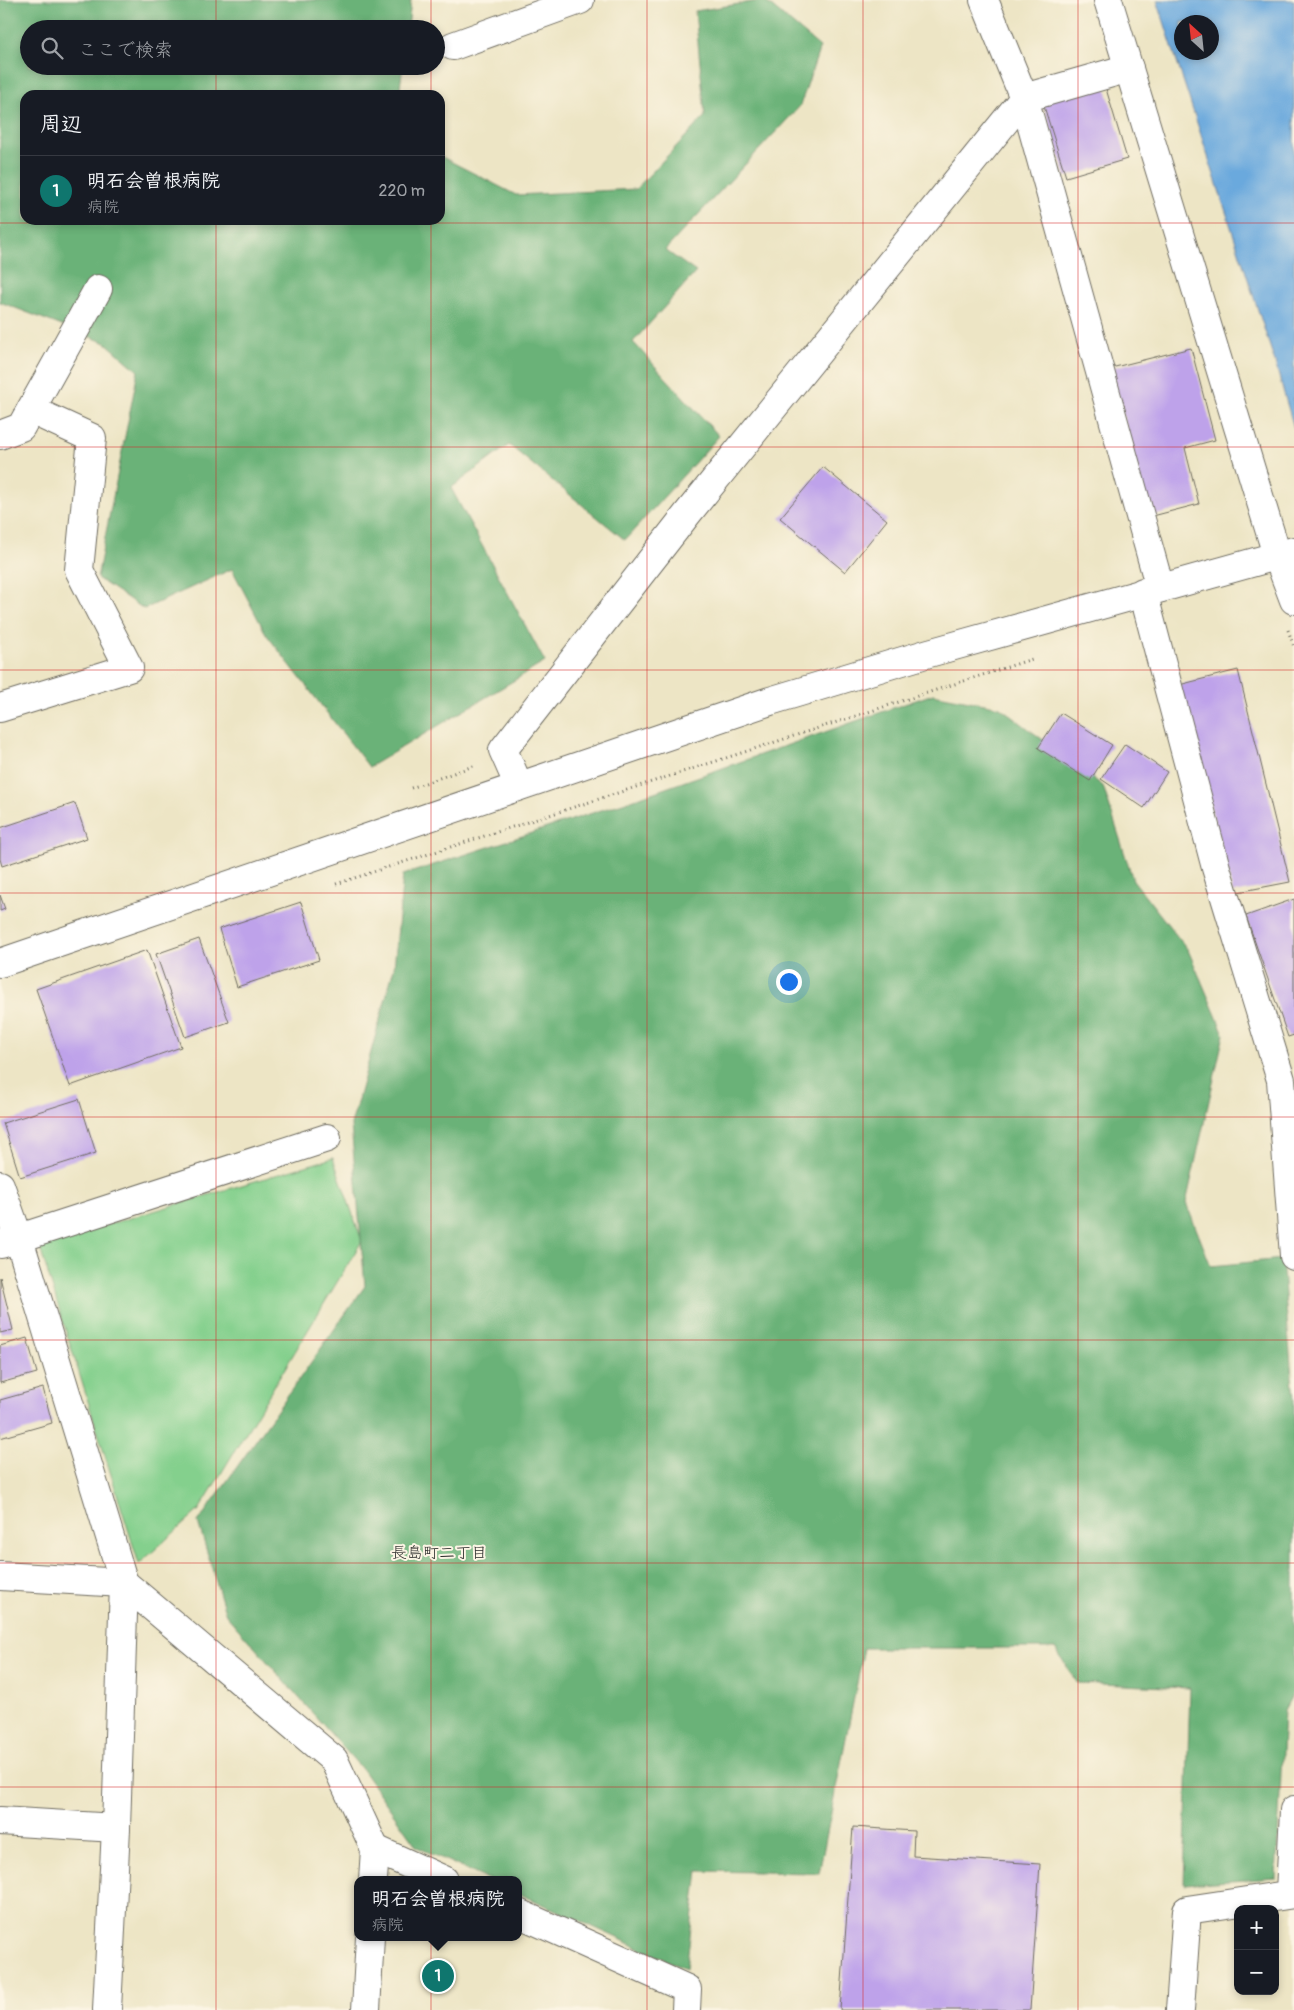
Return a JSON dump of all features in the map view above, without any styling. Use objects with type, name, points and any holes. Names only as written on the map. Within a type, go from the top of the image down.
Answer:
[{"type":"street","points":[[453,46],[580,0]]},
{"type":"street","points":[[984,0],[1024,98],[1152,590],[1216,868],[1287,1078],[1294,1256]]},
{"type":"street","points":[[1108,0],[1285,553],[1294,600]]},
{"type":"street","points":[[519,786],[503,750],[688,513],[1024,98],[1129,68]]},
{"type":"street","points":[[0,435],[21,427],[98,289]]},
{"type":"street","points":[[0,708],[129,668],[79,570],[92,438],[31,410]]},
{"type":"street","points":[[0,963],[770,701],[929,653],[1285,553]]},
{"type":"street","points":[[9,1242],[327,1138]]},
{"type":"street","points":[[0,1185],[9,1242],[124,1583],[116,1828],[107,2010]]},
{"type":"street","points":[[0,1576],[124,1583],[334,1760],[374,1849],[373,1876]]},
{"type":"street","points":[[1180,2010],[1188,1910],[1292,1894],[1294,1810]]},
{"type":"street","points":[[0,1821],[116,1828]]},
{"type":"street","points":[[374,1849],[435,1876]]},
{"type":"street","points":[[522,1915],[687,1989],[686,2010]]},
{"type":"street","points":[[366,2010],[370,1941]]},
{"type":"path","points":[[333,885],[1036,657]]},
{"type":"green space","points":[[0,0],[411,0],[409,20],[20,20],[20,75],[402,75],[401,90],[20,90],[20,225],[445,225],[445,159],[516,195],[636,189],[705,116],[695,11],[764,0],[820,47],[800,106],[665,250],[696,272],[633,342],[719,436],[625,540],[509,445],[451,488],[545,662],[369,767],[266,634],[232,569],[144,609],[97,578],[138,371],[106,343],[0,302]]},
{"type":"green space","points":[[933,694],[1000,707],[1103,786],[1133,880],[1188,950],[1224,1034],[1186,1203],[1211,1266],[1282,1259],[1294,1401],[1294,1692],[1284,1710],[1276,1878],[1184,1884],[1190,1688],[1077,1683],[1055,1648],[864,1648],[819,1873],[698,1871],[686,1969],[522,1895],[522,1876],[480,1876],[417,1847],[361,1768],[226,1615],[198,1522],[365,1286],[351,1125],[394,968],[403,875],[626,802]]},
{"type":"green space","points":[[333,1158],[362,1241],[199,1510],[139,1564],[39,1245]]},
{"type":"water","points":[[1157,0],[1294,0],[1294,428],[1274,359],[1177,60],[1219,60],[1219,15],[1174,15],[1174,52]]},
{"type":"building","points":[[1104,82],[1127,159],[1066,177],[1042,100]]},
{"type":"building","points":[[1191,348],[1215,440],[1185,448],[1199,504],[1149,517],[1111,368]]},
{"type":"building","points":[[823,467],[887,520],[845,572],[780,518]]},
{"type":"building","points":[[1238,670],[1290,882],[1233,893],[1179,685]]},
{"type":"building","points":[[1061,713],[1112,745],[1090,781],[1038,748]]},
{"type":"building","points":[[1125,744],[1167,772],[1144,808],[1101,779]]},
{"type":"building","points":[[75,803],[87,838],[2,866],[0,859],[0,828]]},
{"type":"building","points":[[0,895],[5,909],[0,911]]},
{"type":"building","points":[[1294,899],[1294,1035],[1288,1037],[1246,916]]},
{"type":"building","points":[[301,902],[319,960],[237,987],[219,929]]},
{"type":"building","points":[[199,939],[229,1022],[185,1037],[156,954]]},
{"type":"building","points":[[147,950],[181,1047],[70,1086],[36,989]]},
{"type":"building","points":[[79,1099],[96,1153],[20,1177],[3,1123]]},
{"type":"building","points":[[0,1277],[13,1330],[0,1333]]},
{"type":"building","points":[[27,1338],[37,1373],[0,1383],[0,1346]]},
{"type":"building","points":[[43,1388],[52,1423],[0,1438],[0,1400]]},
{"type":"building","points":[[853,1827],[914,1831],[913,1856],[1040,1864],[1030,2010],[840,2010]]},
{"type":"place","name":"明石会曽根病院","points":[[438,1976]]},
{"type":"district","name":"長島町二丁目","points":[[439,1552]]}]
